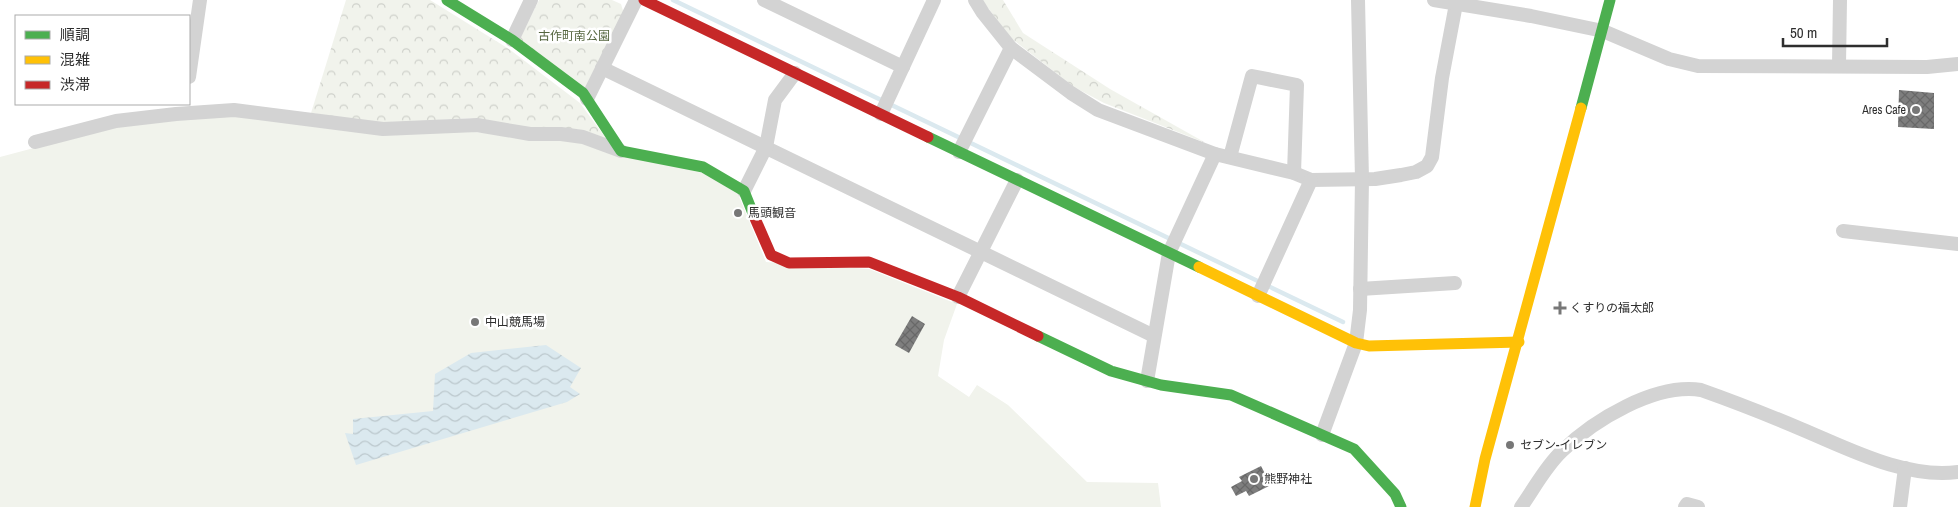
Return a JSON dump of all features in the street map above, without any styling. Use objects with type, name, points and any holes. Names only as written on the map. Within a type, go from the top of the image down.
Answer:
[{"type":"street","points":[[190,71],[200,0]]},
{"type":"street","points":[[447,0],[512,40],[583,93],[621,151]]},
{"type":"street","points":[[512,40],[532,0]]},
{"type":"street","points":[[587,99],[636,0]]},
{"type":"street","points":[[644,0],[1356,343],[1369,346],[1518,342]]},
{"type":"street","points":[[764,0],[903,67]]},
{"type":"street","points":[[975,0],[1011,48],[1071,94],[1098,110],[1216,154],[1294,173],[1311,180],[1362,179],[1416,172],[1427,166],[1432,157],[1442,78],[1456,4]]},
{"type":"street","points":[[1322,434],[1356,343],[1360,289],[1362,179],[1358,0]]},
{"type":"street","points":[[1434,0],[1531,16],[1603,31],[1669,59],[1698,66],[1839,65],[1927,67],[1958,64]]},
{"type":"street","points":[[1475,507],[1485,459],[1524,322],[1610,0]]},
{"type":"street","points":[[1839,65],[1840,0]]},
{"type":"street","points":[[881,114],[932,1]]},
{"type":"street","points":[[959,152],[1011,48]]},
{"type":"street","points":[[602,68],[1154,336]]},
{"type":"street","points":[[744,191],[766,147],[775,100],[795,73]]},
{"type":"street","points":[[1230,157],[1252,76],[1297,85],[1294,173]]},
{"type":"street","points":[[35,142],[116,121],[184,108],[234,110],[383,129],[477,125],[530,134],[561,134],[582,137],[621,151],[703,167],[744,191],[771,255],[789,262],[869,262],[958,297],[1111,371],[1147,381],[1231,395],[1274,416],[1322,434],[1354,450],[1395,494],[1402,507]]},
{"type":"street","points":[[1147,381],[1168,253],[1216,154]]},
{"type":"street","points":[[958,297],[1018,180]]},
{"type":"street","points":[[1258,296],[1311,180]]},
{"type":"street","points":[[1843,231],[1958,244]]},
{"type":"street","points":[[1360,289],[1455,283]]},
{"type":"street","points":[[1521,507],[1562,451],[1605,419],[1670,389],[1685,387],[1701,390],[1856,452],[1905,468],[1947,473],[1958,472]]},
{"type":"street","points":[[1900,507],[1905,468]]},
{"type":"street","points":[[1685,507],[1687,504],[1698,507]]},
{"type":"green space","points":[[346,0],[430,0],[509,49],[580,103],[608,141],[577,129],[530,128],[471,118],[383,124],[311,113]]},
{"type":"green space","name":"古作町南公園","points":[[539,0],[612,0],[621,4],[624,14],[587,90],[519,40]]},
{"type":"green space","points":[[982,0],[1003,0],[1023,33],[1110,89],[1206,143],[1104,103],[1074,87],[1011,38]]},
{"type":"green space","name":"中山競馬場","points":[[235,116],[562,138],[706,174],[738,194],[766,262],[869,269],[957,304],[944,340],[938,376],[969,397],[977,385],[1008,405],[1087,482],[1158,483],[1161,507],[0,507],[0,157],[109,128],[183,118]]},
{"type":"water","points":[[546,345],[581,368],[570,387],[580,394],[567,402],[356,465],[345,433],[353,434],[353,419],[433,411],[435,374],[471,353]]},
{"type":"building","name":"Ares Cafe","points":[[1899,90],[1934,93],[1934,129],[1898,127]]},
{"type":"building","points":[[912,316],[925,324],[909,353],[895,345]]},
{"type":"building","name":"熊野神社","points":[[1261,466],[1271,485],[1249,496],[1246,491],[1236,496],[1231,487],[1242,481],[1239,477]]},
{"type":"waterway","points":[[673,0],[1343,322]]},
{"type":"traffic: fast","points":[[447,0],[512,40],[583,93],[621,151],[703,167],[744,191],[754,216]]},
{"type":"traffic: fast","points":[[1581,108],[1610,0]]},
{"type":"traffic: fast","points":[[928,137],[1199,267]]},
{"type":"traffic: fast","points":[[1038,336],[1111,371],[1161,385],[1231,395],[1354,449],[1395,494],[1401,507]]},
{"type":"traffic: slow","points":[[1475,507],[1485,459],[1581,108]]},
{"type":"traffic: slow","points":[[1199,267],[1356,343],[1369,346],[1519,342]]},
{"type":"traffic: jam","points":[[644,0],[928,137]]},
{"type":"traffic: jam","points":[[754,216],[771,255],[789,263],[869,262],[958,297],[1038,336]]},
{"type":"place","name":"Ares Cafe","points":[[1916,110]]},
{"type":"place","name":"馬頭観音","points":[[738,213]]},
{"type":"place","name":"くすりの福太郎","points":[[1560,308]]},
{"type":"place","name":"中山競馬場","points":[[475,322]]},
{"type":"place","name":"セブン-イレブン","points":[[1510,445]]},
{"type":"place","name":"熊野神社","points":[[1254,479]]}]
